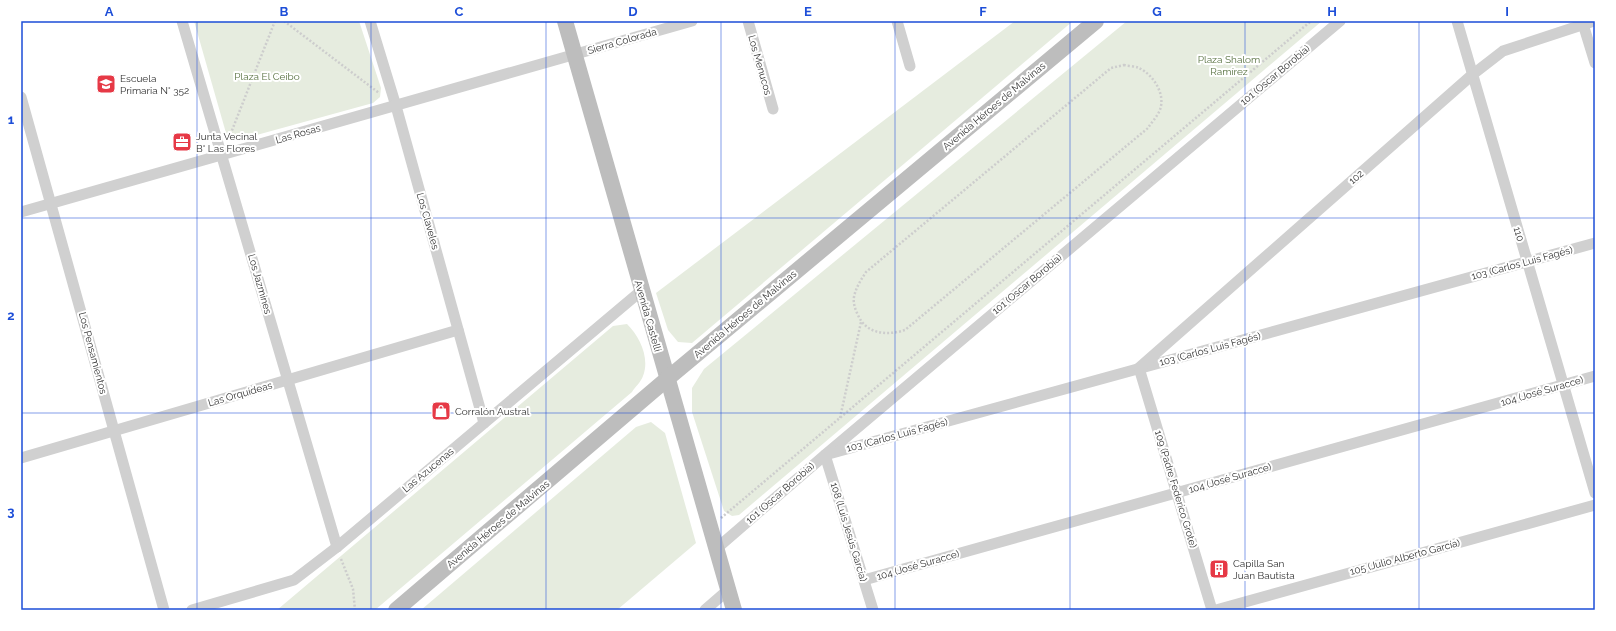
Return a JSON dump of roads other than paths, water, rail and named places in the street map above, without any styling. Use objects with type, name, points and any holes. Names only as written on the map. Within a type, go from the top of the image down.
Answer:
[{"type":"main road","name":"Avenida Castelli","points":[[565,21],[734,610]]},
{"type":"main road","name":"Avenida Héroes de Malvinas","points":[[396,610],[667,380],[1096,21]]},
{"type":"street","name":"Los Jazmines","points":[[182,21],[337,547]]},
{"type":"street","name":"Los Claveles","points":[[370,21],[396,106],[484,422]]},
{"type":"street","name":"Sierra Colorada","points":[[575,55],[692,21]]},
{"type":"street","name":"Los Menucos","points":[[748,21],[773,109]]},
{"type":"street","points":[[897,21],[910,66]]},
{"type":"street","name":"101 (Oscar Borobia)","points":[[716,549],[825,455],[1340,21]]},
{"type":"street","name":"110","points":[[1456,21],[1595,493]]},
{"type":"street","points":[[1589,23],[1595,63]]},
{"type":"street","name":"102","points":[[1139,368],[1472,75],[1503,51],[1589,23]]},
{"type":"street","name":"Las Rosas","points":[[21,212],[575,55]]},
{"type":"street","name":"Los Pensamientos","points":[[21,97],[52,203],[164,610]]},
{"type":"street","name":"103 (Carlos Luis Fagés)","points":[[825,455],[1595,243]]},
{"type":"street","name":"Las Azucenas","points":[[192,610],[294,580],[337,547],[484,422],[642,291]]},
{"type":"street","name":"Las Orquídeas","points":[[21,458],[458,330]]},
{"type":"street","name":"109 (Padre Federico Grote)","points":[[1139,368],[1212,610]]},
{"type":"street","name":"104 (José Suracce)","points":[[864,580],[1595,376]]},
{"type":"street","name":"108 (Luis Jesús García)","points":[[825,455],[873,610]]},
{"type":"street","name":"105 (Julio Alberto García)","points":[[1216,610],[1595,505]]},
{"type":"street","points":[[705,610],[728,590]]},
{"type":"place","name":"Escuela Primaria N° 352","points":[[106,84]]},
{"type":"place","name":"Junta Vecinal B° Las Flores","points":[[182,142]]},
{"type":"place","name":"Corralón Austral","points":[[441,411]]},
{"type":"place","name":"Capilla San Juan Bautista","points":[[1219,569]]},
{"type":"park label","name":"Plaza Shalom Ramírez","points":[[1229,64]]},
{"type":"park label","name":"Plaza El Ceibo","points":[[267,76]]}]
